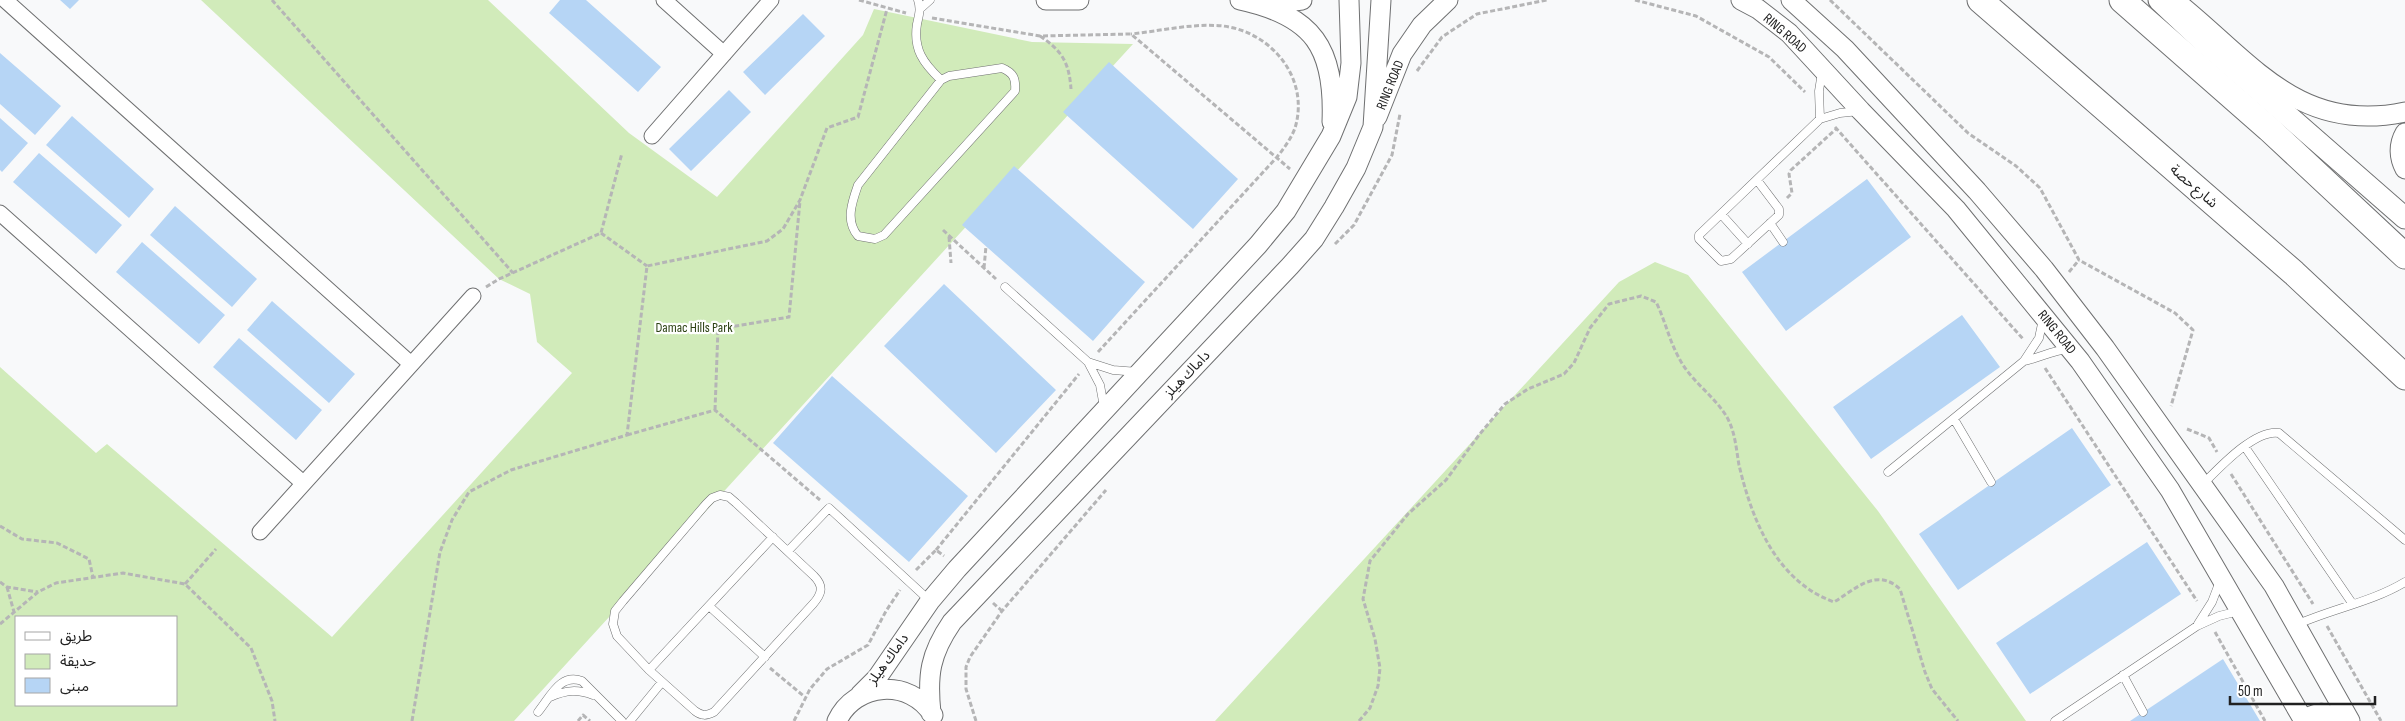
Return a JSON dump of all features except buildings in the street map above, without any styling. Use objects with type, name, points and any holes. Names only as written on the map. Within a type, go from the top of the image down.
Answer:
[{"type":"main road","name":"شارع حصة","points":[[1980,0],[2294,273],[2405,377]]},
{"type":"main road","points":[[2122,0],[2269,130],[2405,256]]},
{"type":"main road","points":[[2159,0],[2206,44],[2405,218]]},
{"type":"street","points":[[4,0],[411,364]]},
{"type":"street","points":[[664,0],[724,54]]},
{"type":"street","points":[[652,136],[772,0]]},
{"type":"street","points":[[1046,0],[1079,0]]},
{"type":"street","points":[[1240,0],[1279,11],[1309,30],[1322,50],[1331,74],[1333,93],[1331,136]]},
{"type":"street","points":[[1263,5],[1302,0]]},
{"type":"street","name":"داماك هيلز","points":[[837,721],[848,704],[877,678],[930,601],[957,569],[1258,245],[1286,211],[1331,136],[1347,97],[1351,63],[1349,0]]},
{"type":"street","name":"داماك هيلز","points":[[933,717],[928,689],[930,665],[938,642],[952,622],[1314,239],[1356,168],[1373,127],[1380,0]]},
{"type":"street","name":"RING ROAD","points":[[1373,127],[1402,54],[1422,25],[1448,0]]},
{"type":"street","name":"RING ROAD","points":[[1741,0],[1758,9],[1789,33],[1861,111],[1956,208],[2071,349],[2170,490],[2303,720]]},
{"type":"street","name":"RING ROAD","points":[[1791,0],[1845,49],[1978,191],[2044,269],[2105,348],[2274,586],[2350,721]]},
{"type":"street","points":[[2174,0],[2269,82],[2299,101],[2316,108],[2352,116],[2370,117],[2405,112]]},
{"type":"street","points":[[2405,133],[2400,146],[2400,157],[2405,169]]},
{"type":"street","points":[[0,213],[303,483]]},
{"type":"street","points":[[260,532],[473,296]]},
{"type":"street","points":[[860,695],[879,689],[899,690],[918,698],[933,717]]},
{"type":"street","points":[[2303,720],[2321,713],[2327,714],[2335,721]]},
{"type":"lane","points":[[930,0],[920,4],[916,43],[926,67],[941,80]]},
{"type":"lane","points":[[1820,119],[1819,91],[1822,67]]},
{"type":"lane","points":[[1002,68],[1010,71],[1016,81],[1015,91],[884,235],[876,239],[866,239],[858,236],[853,230],[850,221],[852,203],[858,185],[941,80],[949,76],[1002,68]]},
{"type":"lane","points":[[1757,180],[1778,207],[1779,215],[1731,259],[1721,261],[1699,239],[1699,235],[1820,119],[1840,112],[1861,111]]},
{"type":"lane","points":[[1721,214],[1748,244]]},
{"type":"lane","points":[[1770,223],[1783,242]]},
{"type":"lane","points":[[1005,286],[1088,362],[1100,385],[1104,410]]},
{"type":"lane","points":[[1888,472],[2024,361],[2039,338],[2044,316]]},
{"type":"lane","points":[[2024,361],[2038,358],[2049,352],[2071,349]]},
{"type":"lane","points":[[1088,362],[1113,370],[1140,372]]},
{"type":"lane","points":[[1954,418],[1991,482]]},
{"type":"lane","points":[[2203,484],[2260,435],[2272,432],[2279,433],[2405,540]]},
{"type":"lane","points":[[2245,447],[2352,603]]},
{"type":"lane","points":[[720,495],[729,497],[788,551],[820,582],[822,589],[819,597],[714,712],[708,716],[701,715],[695,711],[662,682],[617,636],[613,624],[615,611],[712,498],[720,495]]},
{"type":"lane","points":[[788,551],[829,508],[930,601]]},
{"type":"lane","points":[[649,670],[773,537]]},
{"type":"lane","points":[[2055,721],[2197,626],[2207,617],[2221,576]]},
{"type":"lane","points":[[2296,625],[2352,603],[2390,591],[2405,582]]},
{"type":"lane","points":[[709,606],[763,659]]},
{"type":"lane","points":[[2207,617],[2241,610]]},
{"type":"lane","points":[[2123,676],[2143,712]]},
{"type":"lane","points":[[538,712],[559,683],[566,679],[574,678],[582,681],[622,721]]},
{"type":"lane","points":[[630,721],[662,682]]},
{"type":"lane","points":[[550,697],[570,690],[578,690],[595,696]]},
{"type":"path","points":[[272,0],[513,273]]},
{"type":"path","points":[[794,721],[810,689],[827,669],[868,645],[886,611],[908,579],[936,550],[1088,362],[1277,157],[1290,140],[1295,128],[1298,102],[1291,73],[1273,49],[1248,33],[1223,26],[1131,34],[1040,36],[919,16],[886,9],[858,0]]},
{"type":"path","points":[[1635,0],[1696,16],[1769,58]]},
{"type":"path","points":[[1830,0],[1968,133],[2016,166],[2040,188],[2078,260],[2175,313],[2193,330],[2171,406]]},
{"type":"path","points":[[601,233],[647,266],[767,240],[783,230],[800,200],[827,128],[858,117],[886,9]]},
{"type":"path","points":[[1131,34],[1303,180]]},
{"type":"path","points":[[1040,36],[1058,49],[1064,59],[1071,89]]},
{"type":"path","points":[[1778,207],[1792,193],[1789,174],[1791,170],[1836,128],[2032,349]]},
{"type":"path","points":[[601,233],[622,154]]},
{"type":"path","points":[[715,410],[718,329],[789,317],[800,200]]},
{"type":"path","points":[[943,230],[1005,286]]},
{"type":"path","points":[[473,296],[499,278],[601,233]]},
{"type":"path","points":[[949,237],[951,263]]},
{"type":"path","points":[[984,268],[986,246]]},
{"type":"path","points":[[627,435],[647,266]]},
{"type":"path","points":[[1359,721],[1370,708],[1378,686],[1380,668],[1375,639],[1363,599],[1370,561],[1408,514],[1446,480],[1479,435],[1505,404],[1528,389],[1564,374],[1574,362],[1598,316],[1609,304],[1641,296],[1656,302],[1679,359],[1725,414],[1734,436],[1740,465],[1756,520],[1774,554],[1814,595],[1834,602],[1868,581],[1884,579],[1891,581],[1900,589],[1932,689],[1958,721]]},
{"type":"path","points":[[2038,358],[2207,617],[2265,721]]},
{"type":"path","points":[[412,721],[440,552],[452,520],[469,492],[511,470],[715,410]]},
{"type":"path","points":[[715,410],[829,508]]},
{"type":"path","points":[[0,526],[22,539],[57,542],[89,559],[93,577]]},
{"type":"path","points":[[185,584],[216,550]]},
{"type":"path","points":[[936,550],[957,569]]},
{"type":"path","points":[[0,624],[38,592],[56,583],[123,573],[185,584],[251,648],[272,701],[275,721]]},
{"type":"path","points":[[0,582],[8,587],[38,592]]},
{"type":"path","points":[[8,587],[14,612]]},
{"type":"path","points":[[976,721],[966,689],[966,668],[970,657],[1002,611]]},
{"type":"path","points":[[763,659],[806,698]]},
{"type":"path","points":[[578,721],[583,715],[590,721]]},
{"type":"green space","name":"Damac Hills Park","points":[[201,0],[488,0],[629,133],[717,197],[863,35],[874,9],[1032,42],[1133,44],[514,721],[0,721],[0,367],[96,453],[107,444],[332,637],[572,373],[537,342],[530,294],[499,279]]},
{"type":"green space","points":[[1655,262],[1688,275],[1878,511],[2026,721],[1215,721],[1619,282]]}]
